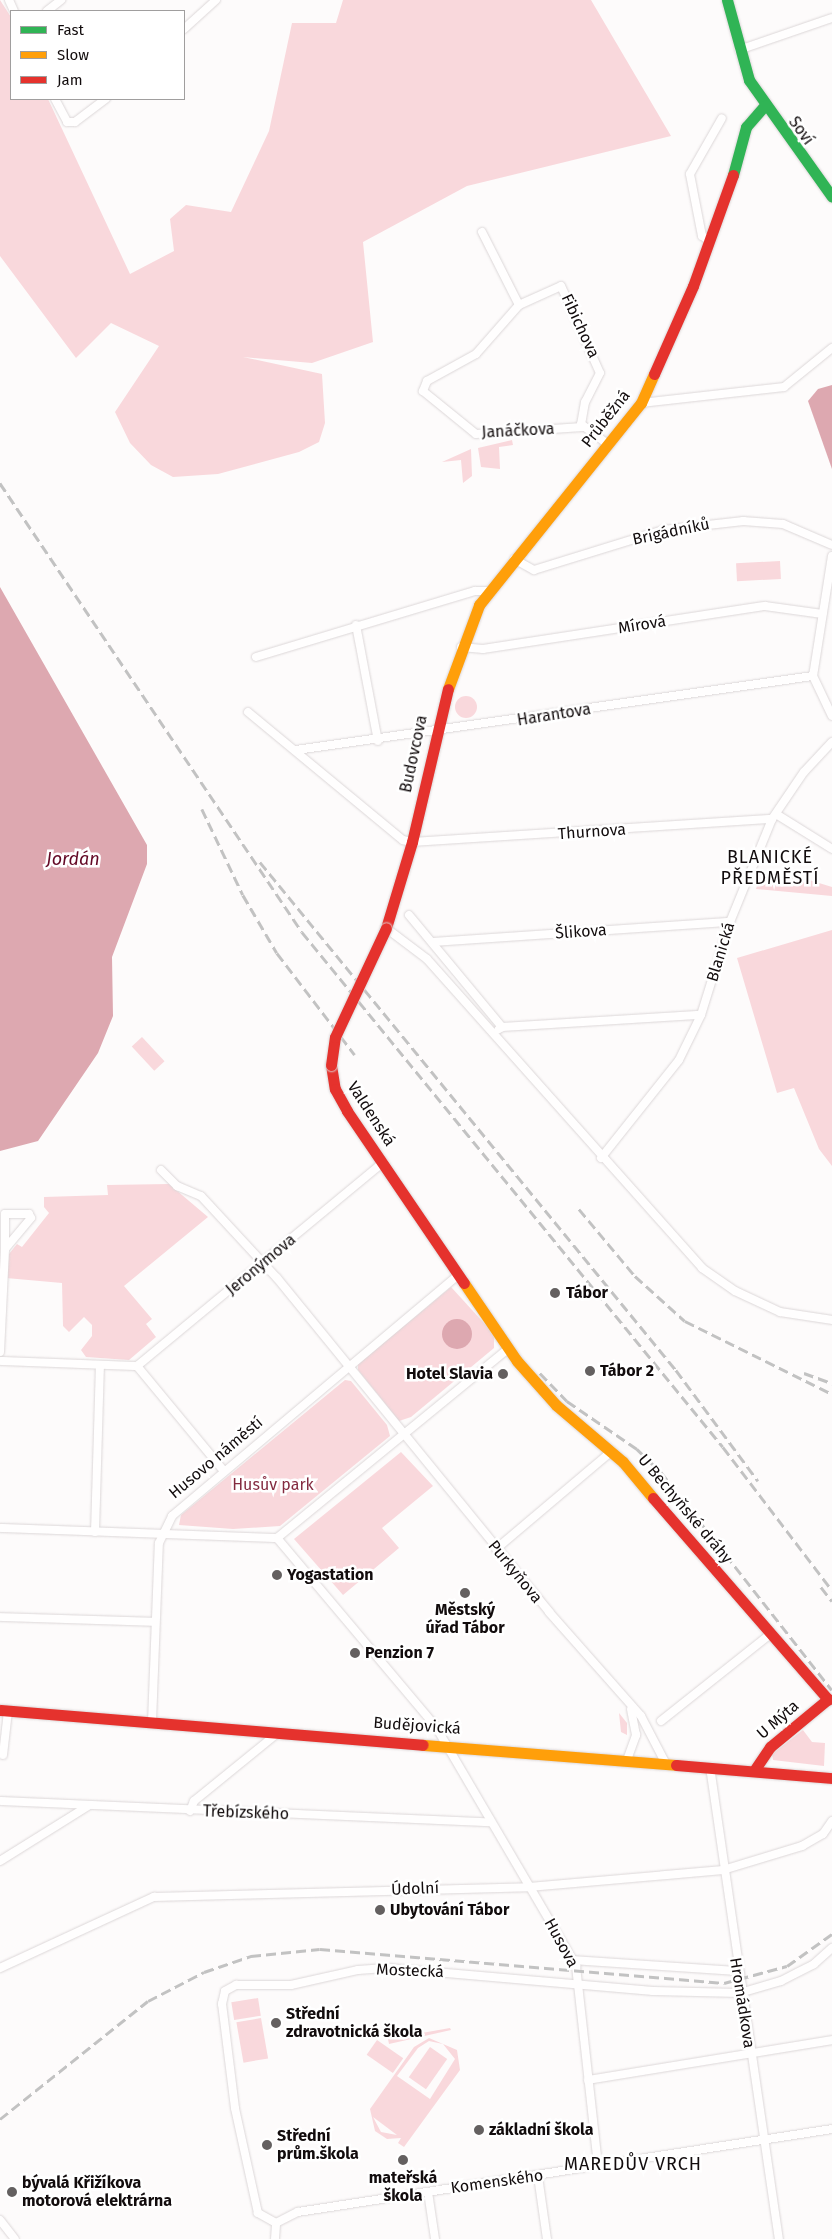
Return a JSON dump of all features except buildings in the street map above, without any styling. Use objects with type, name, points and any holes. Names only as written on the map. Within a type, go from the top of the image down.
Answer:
[{"type":"street","points":[[48,10],[61,0]]},
{"type":"street","points":[[185,28],[216,0]]},
{"type":"street","points":[[726,0],[739,50],[764,106]]},
{"type":"street","points":[[739,50],[832,18]]},
{"type":"street","points":[[56,100],[67,122],[75,122],[105,100]]},
{"type":"street","name":"Soví","points":[[764,106],[832,197]]},
{"type":"street","name":"Průběžná","points":[[487,591],[641,403],[710,241],[746,127],[764,106]]},
{"type":"street","points":[[710,241],[702,236],[690,174],[722,118]]},
{"type":"street","points":[[482,232],[520,304]]},
{"type":"street","name":"Fibichova","points":[[520,304],[560,286],[600,373],[585,402],[583,427]]},
{"type":"street","name":"Janáčkova","points":[[520,304],[476,354],[427,381],[423,391],[476,434],[583,427]]},
{"type":"street","points":[[641,403],[784,387],[832,348]]},
{"type":"street","points":[[583,427],[608,444]]},
{"type":"street","name":"Brigádníků","points":[[514,559],[534,570],[663,530],[742,521],[784,524],[832,545]]},
{"type":"street","points":[[832,556],[813,676],[832,716]]},
{"type":"street","points":[[256,657],[475,590],[487,591]]},
{"type":"street","name":"Budovcova","points":[[386,928],[412,842],[435,733],[461,647],[487,591]]},
{"type":"street","name":"Mírová","points":[[461,647],[483,649],[765,606],[822,614]]},
{"type":"street","points":[[356,625],[378,740]]},
{"type":"street","name":"Harantova","points":[[296,750],[435,733],[813,676]]},
{"type":"street","points":[[248,712],[403,840],[412,842]]},
{"type":"street","name":"Blanická","points":[[601,1158],[679,1060],[701,1014],[730,922],[774,816],[804,772],[832,742]]},
{"type":"street","points":[[774,816],[832,849]]},
{"type":"street","name":"Thurnova","points":[[412,842],[774,816]]},
{"type":"street","points":[[409,915],[502,1027]]},
{"type":"street","name":"Šlikova","points":[[433,942],[730,922]]},
{"type":"street","points":[[386,928],[414,946],[493,1033],[678,1246],[735,1291],[791,1316],[832,1320]]},
{"type":"street","name":"Valdenská","points":[[386,928],[335,1036],[330,1065],[335,1089],[457,1276]]},
{"type":"street","points":[[493,1033],[502,1027],[701,1014]]},
{"type":"street","name":"Jeronýmova","points":[[137,1366],[384,1162]]},
{"type":"street","points":[[161,1170],[177,1186],[201,1196],[260,1265],[277,1278],[402,1433]]},
{"type":"street","points":[[0,1352],[5,1214],[29,1214],[30,1220],[5,1249]]},
{"type":"street","points":[[0,1528],[277,1538],[402,1433],[508,1349],[498,1326],[457,1276]]},
{"type":"street","name":"Husovo náměstí","points":[[161,1534],[172,1516],[457,1276]]},
{"type":"street","name":"U Bechyňské dráhy","points":[[508,1349],[556,1405],[612,1451],[769,1635],[828,1699]]},
{"type":"street","points":[[0,1361],[100,1367],[137,1366],[224,1471]]},
{"type":"street","points":[[95,1532],[100,1367]]},
{"type":"street","name":"Purkyňova","points":[[402,1433],[496,1549],[631,1708],[646,1722],[666,1764]]},
{"type":"street","points":[[496,1549],[612,1451]]},
{"type":"street","points":[[152,1722],[161,1534]]},
{"type":"street","name":"Husova","points":[[277,1538],[448,1745],[572,1960],[578,1984],[598,2166]]},
{"type":"street","points":[[0,1617],[156,1622]]},
{"type":"street","points":[[661,1721],[769,1635]]},
{"type":"street","name":"U Mýta","points":[[754,1772],[770,1747],[828,1699]]},
{"type":"street","name":"Purkyňova","points":[[627,1760],[636,1735],[631,1708]]},
{"type":"street","points":[[3,1755],[4,1710]]},
{"type":"street","name":"Budějovická","points":[[4,1710],[832,1778]]},
{"type":"street","points":[[190,1811],[194,1801],[279,1732]]},
{"type":"street","name":"Hromádkova","points":[[710,1767],[736,1971],[779,2239]]},
{"type":"street","name":"Třebízského","points":[[1,1800],[190,1811],[491,1822]]},
{"type":"street","points":[[0,1861],[88,1806]]},
{"type":"street","name":"Údolní","points":[[0,1968],[154,1897],[529,1887],[723,1870],[802,1846],[823,1834],[832,1821]]},
{"type":"street","name":"Mostecká","points":[[276,2223],[258,2213],[235,2108],[222,2004],[225,1991],[236,1985],[291,1986],[358,1970],[389,1968],[578,1984],[740,1993],[781,1981],[832,1948]]},
{"type":"street","points":[[572,1960],[736,1971]]},
{"type":"street","points":[[588,2080],[832,2040]]},
{"type":"street","name":"Komenského","points":[[276,2223],[282,2217],[428,2192],[832,2129]]},
{"type":"street","points":[[538,2176],[547,2239]]},
{"type":"street","points":[[428,2192],[435,2239]]},
{"type":"street","points":[[0,2220],[15,2239]]},
{"type":"street","points":[[275,2239],[276,2223]]},
{"type":"green space","points":[[0,0],[10,15],[10,100],[48,100],[130,274],[174,251],[170,219],[186,205],[231,212],[269,131],[292,23],[336,23],[343,0],[591,0],[671,136],[467,186],[363,242],[373,342],[312,363],[243,357],[322,374],[325,423],[319,442],[299,452],[218,474],[173,477],[151,465],[130,443],[115,412],[159,346],[111,323],[76,358],[0,256]]},
{"type":"green space","points":[[512,440],[513,445],[499,447],[500,469],[481,467],[478,448]]},
{"type":"green space","points":[[471,449],[472,476],[463,483],[461,460],[442,462]]},
{"type":"green space","points":[[780,561],[781,579],[737,581],[736,563]]},
{"type":"green space","points":[[466,696],[474,699],[477,707],[474,715],[466,718],[458,715],[455,707],[458,699]]},
{"type":"green space","points":[[760,877],[806,879],[832,887],[832,896],[756,889]]},
{"type":"green space","points":[[832,930],[832,1166],[819,1149],[794,1088],[777,1093],[737,958]]},
{"type":"green space","points":[[142,1037],[165,1061],[154,1071],[132,1047]]},
{"type":"green space","points":[[169,1184],[208,1217],[124,1286],[152,1319],[146,1324],[156,1337],[129,1360],[86,1357],[81,1350],[92,1336],[92,1325],[84,1317],[69,1332],[63,1326],[62,1283],[6,1278],[9,1254],[17,1244],[22,1247],[49,1213],[44,1207],[44,1197],[108,1195],[107,1185]]},
{"type":"green space","points":[[451,1287],[494,1334],[494,1348],[411,1417],[399,1421],[358,1370],[358,1364]]},
{"type":"green space","name":"Husův park","points":[[345,1380],[351,1381],[387,1425],[390,1436],[280,1526],[233,1529],[179,1525],[181,1515]]},
{"type":"green space","name":"Husův park","points":[[401,1452],[433,1486],[382,1528],[399,1548],[343,1595],[294,1539]]},
{"type":"green space","points":[[619,1713],[627,1723],[627,1735],[621,1732]]},
{"type":"green space","points":[[803,1730],[812,1742],[825,1743],[824,1766],[773,1760],[772,1754]]},
{"type":"green space","points":[[258,1998],[261,2016],[234,2020],[231,2002]]},
{"type":"green space","points":[[261,2018],[268,2058],[243,2063],[236,2022]]},
{"type":"green space","points":[[450,2028],[451,2030],[389,2044],[388,2039]]},
{"type":"green space","points":[[429,2038],[457,2050],[460,2070],[404,2147],[398,2143],[401,2138],[387,2139],[375,2131],[370,2109],[414,2047]],"holes":[[[429,2041],[443,2044],[455,2059],[430,2099],[397,2076],[418,2048]],[[373,2117],[397,2135],[381,2132]]]},
{"type":"green space","points":[[377,2040],[403,2058],[393,2073],[367,2055]]},
{"type":"green space","points":[[430,2047],[447,2059],[426,2089],[409,2077]]},
{"type":"water","points":[[832,385],[832,469],[808,401],[818,389]]},
{"type":"water","name":"Jordán","points":[[0,587],[147,845],[147,864],[112,957],[113,1016],[98,1053],[38,1141],[0,1151]]},
{"type":"water","points":[[457,1319],[467,1324],[472,1334],[467,1344],[457,1349],[447,1344],[442,1334],[447,1324]]},
{"type":"railway","points":[[0,483],[302,932],[723,1447],[832,1590]]},
{"type":"railway","points":[[202,809],[243,895],[277,953],[355,1055]]},
{"type":"railway","points":[[260,862],[676,1370],[758,1481]]},
{"type":"railway","points":[[579,1209],[635,1276],[685,1321],[832,1394]]},
{"type":"railway","points":[[540,1373],[567,1401],[637,1449],[661,1472],[832,1690]]},
{"type":"railway","points":[[804,1373],[832,1383]]},
{"type":"railway","points":[[821,1587],[832,1601]]},
{"type":"railway","points":[[0,2119],[148,2001],[204,1972],[251,1956],[320,1949],[724,1983],[787,1966],[832,1934]]},
{"type":"traffic: fast","points":[[727,0],[749,80],[832,197]]},
{"type":"traffic: fast","points":[[733,175],[746,127],[764,106]]},
{"type":"traffic: slow","points":[[448,689],[479,605],[641,403],[654,374]]},
{"type":"traffic: slow","points":[[464,1283],[517,1361],[556,1405],[623,1462],[653,1498]]},
{"type":"traffic: slow","points":[[423,1745],[676,1765]]},
{"type":"traffic: jam","points":[[654,374],[693,286],[733,175]]},
{"type":"traffic: jam","points":[[386,928],[412,842],[448,689]]},
{"type":"traffic: jam","points":[[331,1065],[335,1037],[386,928]]},
{"type":"traffic: jam","points":[[331,1065],[335,1089],[347,1111],[464,1283]]},
{"type":"traffic: jam","points":[[653,1498],[828,1699],[770,1747],[754,1771]]},
{"type":"traffic: jam","points":[[0,1710],[423,1745]]},
{"type":"traffic: jam","points":[[676,1765],[832,1778]]},
{"type":"place","name":"Tábor","points":[[555,1293]]},
{"type":"place","name":"Tábor 2","points":[[590,1371]]},
{"type":"place","name":"Hotel Slavia","points":[[503,1374]]},
{"type":"place","name":"Yogastation","points":[[277,1575]]},
{"type":"place","name":"Městský úřad Tábor","points":[[465,1593]]},
{"type":"place","name":"Penzion 7","points":[[355,1653]]},
{"type":"place","name":"Ubytování Tábor","points":[[380,1910]]},
{"type":"place","name":"Střední zdravotnická škola","points":[[276,2023]]},
{"type":"place","name":"základní škola","points":[[479,2130]]},
{"type":"place","name":"Střední prům.škola","points":[[267,2145]]},
{"type":"place","name":"mateřská škola","points":[[403,2160]]},
{"type":"place","name":"bývalá Křižíkova motorová elektrárna","points":[[12,2192]]},
{"type":"district","name":"BLANICKÉ PŘEDMĚSTÍ","points":[[770,868]]},
{"type":"district","name":"MAREDŮV VRCH","points":[[633,2164]]}]
